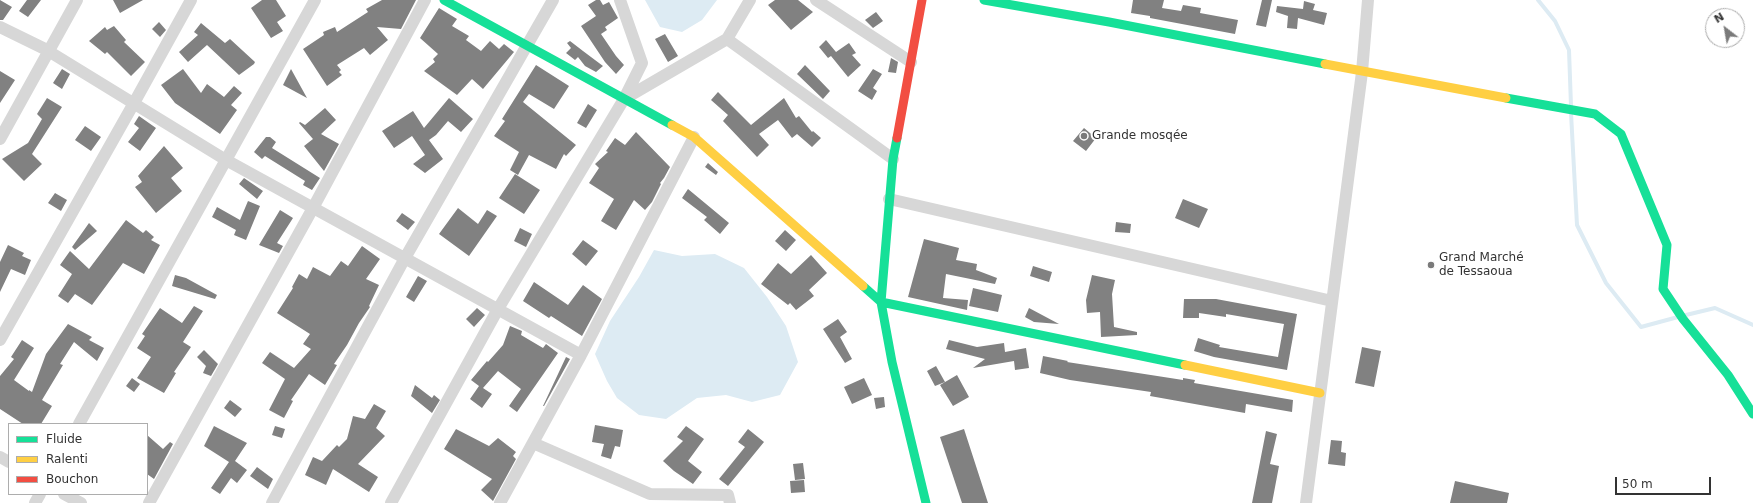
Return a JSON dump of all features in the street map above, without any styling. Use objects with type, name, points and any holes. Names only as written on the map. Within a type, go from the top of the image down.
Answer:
[{"type":"main road","points":[[444,0],[694,137],[881,302],[1320,393]]},
{"type":"main road","points":[[922,0],[893,159],[881,302],[892,362],[926,503]]},
{"type":"main road","points":[[984,0],[1109,22],[1362,72],[1595,114],[1621,134],[1667,245],[1663,289],[1683,319],[1728,375],[1753,414]]},
{"type":"street","points":[[0,139],[77,0]]},
{"type":"street","points":[[0,340],[134,104],[191,0]]},
{"type":"street","points":[[80,423],[315,0]]},
{"type":"street","points":[[149,503],[313,208],[426,0]]},
{"type":"street","points":[[272,503],[405,258],[528,46],[553,0]]},
{"type":"street","points":[[391,503],[498,309],[624,98],[642,63],[620,0]]},
{"type":"street","points":[[624,98],[727,39],[750,0]]},
{"type":"street","points":[[816,0],[911,62]]},
{"type":"street","points":[[1306,503],[1362,72],[1368,0]]},
{"type":"street","points":[[0,27],[49,51],[226,160],[582,355]]},
{"type":"street","points":[[727,39],[893,159]]},
{"type":"street","points":[[500,503],[582,355],[694,137]]},
{"type":"street","points":[[889,198],[1332,301]]},
{"type":"street","points":[[533,443],[650,494],[728,495],[730,503]]},
{"type":"street","points":[[66,495],[81,503]]},
{"type":"shaded area","points":[[645,0],[717,0],[702,20],[682,32],[660,27]]},
{"type":"shaded area","points":[[654,250],[682,256],[715,254],[744,268],[767,297],[786,326],[798,362],[780,395],[752,402],[726,395],[697,398],[666,419],[639,415],[617,398],[607,381],[595,354],[610,321],[639,277]]},
{"type":"building","points":[[0,0],[12,7],[3,20],[0,20]]},
{"type":"building","points":[[27,0],[41,0],[28,17],[19,11]]},
{"type":"building","points":[[113,0],[143,0],[120,13]]},
{"type":"building","points":[[262,0],[276,0],[286,16],[277,22],[283,31],[271,38],[251,8]]},
{"type":"building","points":[[382,0],[416,0],[401,29],[377,27],[388,40],[370,55],[364,48],[337,65],[341,70],[339,72],[342,75],[327,86],[303,49],[324,35],[323,32],[335,27],[337,32],[368,12],[366,9]]},
{"type":"building","points":[[596,0],[600,0],[603,5],[609,2],[618,18],[605,27],[607,30],[601,34],[624,65],[616,74],[605,62],[581,26],[596,16],[588,5]]},
{"type":"building","points":[[775,0],[798,0],[813,12],[791,30],[768,5]]},
{"type":"building","points":[[1133,0],[1164,0],[1162,8],[1181,11],[1183,5],[1201,8],[1200,13],[1238,20],[1235,34],[1131,13]]},
{"type":"building","points":[[1262,0],[1272,0],[1266,27],[1256,25]]},
{"type":"building","points":[[1304,1],[1315,4],[1313,10],[1327,13],[1324,25],[1298,18],[1297,29],[1287,28],[1288,16],[1276,12],[1277,6],[1303,9]]},
{"type":"building","points":[[439,8],[457,19],[452,26],[469,36],[466,40],[481,51],[490,41],[499,49],[504,44],[514,52],[483,89],[472,79],[457,95],[424,71],[435,62],[433,59],[438,54],[420,38]]},
{"type":"building","points":[[876,12],[883,21],[873,28],[865,20]]},
{"type":"building","points":[[159,22],[166,30],[160,37],[152,29]]},
{"type":"building","points":[[201,23],[225,43],[230,39],[255,62],[254,64],[239,75],[207,45],[188,62],[179,52],[198,35],[194,32]]},
{"type":"building","points":[[114,26],[126,40],[124,42],[145,62],[131,76],[107,52],[105,54],[89,41],[105,27],[107,30]]},
{"type":"building","points":[[665,34],[678,56],[668,62],[655,39]]},
{"type":"building","points":[[826,40],[836,52],[849,43],[856,53],[852,55],[861,65],[848,77],[831,56],[828,58],[819,47]]},
{"type":"building","points":[[570,41],[603,66],[596,72],[585,66],[578,57],[575,60],[566,53],[571,48],[567,43]]},
{"type":"building","points":[[891,58],[898,62],[896,73],[888,72]]},
{"type":"building","points":[[536,65],[569,86],[554,109],[529,94],[523,102],[576,145],[566,156],[564,154],[556,169],[529,155],[518,175],[510,170],[519,152],[494,136],[505,121],[502,119]]},
{"type":"building","points":[[805,65],[830,91],[823,99],[797,74]]},
{"type":"building","points":[[62,69],[70,74],[62,89],[53,83]]},
{"type":"building","points":[[183,69],[201,93],[207,84],[224,97],[234,86],[242,93],[231,105],[237,110],[220,134],[175,103],[161,85]]},
{"type":"building","points":[[291,69],[307,98],[283,85]]},
{"type":"building","points":[[873,69],[882,74],[873,88],[877,91],[872,100],[858,91]]},
{"type":"building","points":[[0,71],[15,80],[0,103]]},
{"type":"building","points":[[718,92],[751,125],[784,98],[796,118],[799,116],[812,132],[813,131],[821,138],[812,147],[797,134],[792,138],[778,120],[759,134],[769,145],[757,157],[723,121],[728,115],[711,100]]},
{"type":"building","points":[[47,98],[62,107],[32,154],[42,164],[24,181],[2,159],[28,143],[42,119],[37,114]]},
{"type":"building","points":[[449,98],[473,119],[461,132],[448,121],[436,135],[429,140],[443,159],[425,173],[413,164],[425,155],[412,136],[394,148],[382,131],[413,111],[424,128]]},
{"type":"building","points":[[588,104],[597,110],[586,128],[577,123]]},
{"type":"building","points":[[325,108],[336,120],[321,134],[339,144],[324,171],[304,146],[313,139],[299,123],[300,122],[305,125]]},
{"type":"building","points":[[139,116],[156,128],[140,151],[128,142],[139,128],[134,124]]},
{"type":"building","points":[[85,126],[101,137],[91,151],[75,140]]},
{"type":"building","points":[[1084,128],[1096,138],[1086,151],[1073,141]]},
{"type":"building","points":[[636,132],[670,167],[660,183],[661,184],[652,202],[645,210],[634,200],[616,230],[601,221],[614,199],[589,183],[599,168],[595,164],[608,152],[606,151],[615,138],[625,145]]},
{"type":"building","points":[[266,137],[270,137],[276,142],[272,148],[320,178],[312,190],[303,185],[305,181],[265,156],[262,159],[254,152]]},
{"type":"building","points":[[164,146],[183,168],[171,178],[182,191],[156,213],[135,187],[142,182],[138,176]]},
{"type":"building","points":[[708,163],[718,172],[716,175],[705,167]]},
{"type":"building","points":[[515,174],[540,190],[524,214],[499,198]]},
{"type":"building","points":[[244,178],[263,191],[257,199],[239,184]]},
{"type":"building","points":[[688,189],[729,223],[720,234],[704,220],[707,217],[682,198]]},
{"type":"building","points":[[55,193],[67,200],[61,211],[48,203]]},
{"type":"building","points":[[1183,199],[1208,209],[1199,228],[1175,218]]},
{"type":"building","points":[[248,201],[260,206],[246,240],[234,235],[236,230],[212,217],[217,207],[240,220]]},
{"type":"building","points":[[458,208],[478,224],[487,210],[497,216],[469,256],[439,234]]},
{"type":"building","points":[[280,210],[293,218],[277,243],[283,246],[279,253],[259,245]]},
{"type":"building","points":[[402,213],[415,222],[408,230],[396,221]]},
{"type":"building","points":[[126,220],[143,233],[146,230],[154,237],[151,240],[160,245],[144,274],[123,263],[92,305],[75,294],[68,303],[58,296],[72,274],[60,265],[70,251],[89,269]]},
{"type":"building","points":[[1116,222],[1131,224],[1130,233],[1115,232]]},
{"type":"building","points":[[89,223],[97,231],[75,250],[72,247]]},
{"type":"building","points":[[520,228],[532,234],[526,247],[514,241]]},
{"type":"building","points":[[785,230],[796,240],[786,251],[775,241]]},
{"type":"building","points":[[924,239],[959,248],[956,260],[977,264],[976,270],[997,278],[995,284],[946,274],[943,298],[968,300],[967,310],[908,297]]},
{"type":"building","points":[[583,240],[598,251],[586,266],[572,254]]},
{"type":"building","points":[[8,245],[24,253],[22,256],[31,260],[25,275],[11,269],[0,292],[0,262]]},
{"type":"building","points":[[362,246],[380,259],[366,279],[379,285],[369,306],[370,307],[334,364],[337,365],[325,385],[309,374],[291,400],[293,401],[284,418],[269,410],[285,379],[262,363],[270,352],[294,368],[311,349],[303,344],[310,334],[277,313],[293,288],[292,287],[299,274],[307,279],[313,267],[330,276],[341,261],[348,266]]},
{"type":"building","points":[[811,255],[827,273],[809,290],[814,296],[796,310],[790,303],[788,305],[761,284],[778,263],[791,274]]},
{"type":"building","points":[[1033,266],[1052,272],[1049,282],[1030,276]]},
{"type":"building","points":[[175,275],[186,278],[217,295],[215,299],[172,286]]},
{"type":"building","points":[[1092,275],[1115,280],[1112,294],[1114,327],[1137,332],[1137,335],[1101,337],[1100,312],[1087,313],[1086,300]]},
{"type":"building","points":[[418,276],[427,281],[414,302],[406,297]]},
{"type":"building","points":[[534,282],[568,305],[583,285],[602,299],[582,336],[551,316],[549,318],[523,301]]},
{"type":"building","points":[[973,288],[1002,295],[998,312],[969,306]]},
{"type":"building","points":[[1184,299],[1216,299],[1297,314],[1287,370],[1214,357],[1194,351],[1198,338],[1220,345],[1219,347],[1278,357],[1284,324],[1226,314],[1226,317],[1199,313],[1199,318],[1183,318]]},
{"type":"building","points":[[194,306],[203,311],[183,342],[191,347],[174,372],[176,373],[164,393],[137,378],[151,357],[137,348],[145,336],[142,334],[160,308],[182,323]]},
{"type":"building","points":[[477,308],[485,315],[474,327],[466,319]]},
{"type":"building","points":[[1029,308],[1059,324],[1034,322],[1025,317]]},
{"type":"building","points":[[838,319],[847,332],[840,337],[852,359],[845,363],[823,329]]},
{"type":"building","points":[[68,324],[92,337],[89,340],[104,348],[97,361],[74,342],[60,364],[63,365],[42,400],[52,406],[42,423],[21,423],[0,409],[0,376],[14,359],[11,357],[22,340],[34,348],[14,380],[32,392],[46,354]]},
{"type":"building","points":[[510,326],[522,331],[521,335],[543,348],[546,344],[558,353],[517,412],[509,406],[521,389],[498,371],[483,388],[492,394],[482,408],[470,399],[479,386],[471,380],[503,345]]},
{"type":"building","points":[[949,340],[977,347],[1004,343],[1005,352],[1026,348],[1029,368],[1015,370],[1014,361],[973,368],[985,359],[946,349]]},
{"type":"building","points":[[1362,347],[1381,351],[1374,387],[1355,383]]},
{"type":"building","points":[[204,350],[218,364],[211,376],[203,373],[206,366],[197,357]]},
{"type":"building","points":[[1043,356],[1068,361],[1067,362],[1183,380],[1183,378],[1195,380],[1194,383],[1293,400],[1292,412],[1246,404],[1245,413],[1150,396],[1151,392],[1070,380],[1040,373]]},
{"type":"building","points":[[566,357],[570,359],[543,406]]},
{"type":"building","points":[[936,366],[945,382],[935,386],[927,371]]},
{"type":"building","points":[[957,375],[969,397],[953,406],[940,385]]},
{"type":"building","points":[[132,378],[140,384],[134,392],[126,386]]},
{"type":"building","points":[[864,378],[872,395],[852,404],[844,387]]},
{"type":"building","points":[[415,385],[432,398],[434,395],[440,400],[432,413],[411,396]]},
{"type":"building","points":[[884,397],[885,407],[876,409],[874,398]]},
{"type":"building","points":[[230,400],[242,409],[235,417],[224,408]]},
{"type":"building","points":[[374,404],[386,411],[376,428],[385,436],[358,464],[378,477],[369,492],[333,469],[326,485],[305,475],[313,457],[322,461],[337,445],[339,447],[347,439],[353,416],[365,419]]},
{"type":"building","points":[[595,425],[623,430],[620,447],[615,446],[611,459],[601,456],[604,444],[592,442]]},
{"type":"building","points":[[214,426],[247,443],[235,461],[247,470],[237,483],[231,478],[220,494],[211,488],[229,462],[204,446]]},
{"type":"building","points":[[275,426],[285,429],[282,438],[272,435]]},
{"type":"building","points":[[686,426],[704,439],[688,461],[702,472],[693,484],[674,471],[663,461],[683,441],[677,437]]},
{"type":"building","points":[[456,429],[489,446],[498,438],[516,452],[513,456],[516,459],[493,501],[481,490],[492,479],[444,449]]},
{"type":"building","points":[[748,429],[764,442],[728,486],[719,479],[745,447],[738,442]]},
{"type":"building","points":[[964,429],[988,503],[962,503],[940,437]]},
{"type":"building","points":[[1266,431],[1277,434],[1270,464],[1279,466],[1272,503],[1252,503]]},
{"type":"building","points":[[148,436],[163,449],[170,442],[173,444],[154,479],[148,475]]},
{"type":"building","points":[[1331,440],[1342,441],[1341,452],[1346,453],[1345,466],[1328,464]]},
{"type":"building","points":[[803,463],[805,479],[795,480],[793,464]]},
{"type":"building","points":[[257,467],[273,479],[268,489],[250,476]]},
{"type":"building","points":[[804,480],[805,492],[791,493],[790,481]]},
{"type":"building","points":[[1455,481],[1509,493],[1507,503],[1450,503]]},
{"type":"waterway","points":[[1538,0],[1555,21],[1569,50],[1571,106]]},
{"type":"waterway","points":[[1571,113],[1577,225],[1606,283],[1641,327],[1678,317]]},
{"type":"waterway","points":[[1686,315],[1715,308],[1753,325]]},
{"type":"traffic: fast","points":[[444,0],[672,125]]},
{"type":"traffic: fast","points":[[984,0],[1109,22],[1325,64]]},
{"type":"traffic: fast","points":[[1506,98],[1595,114],[1621,134],[1667,245],[1663,289],[1683,319],[1728,375],[1753,414]]},
{"type":"traffic: fast","points":[[897,138],[893,159],[881,302],[892,362],[926,503]]},
{"type":"traffic: fast","points":[[863,286],[881,302],[1185,365]]},
{"type":"traffic: slow","points":[[1325,64],[1506,98]]},
{"type":"traffic: slow","points":[[672,125],[694,137],[863,286]]},
{"type":"traffic: slow","points":[[1185,365],[1320,393]]},
{"type":"traffic: jam","points":[[897,138],[922,0]]},
{"type":"place","name":"Grande mosqée","points":[[1084,136]]},
{"type":"place","name":"Grand Marché de Tessaoua","points":[[1431,265]]}]
